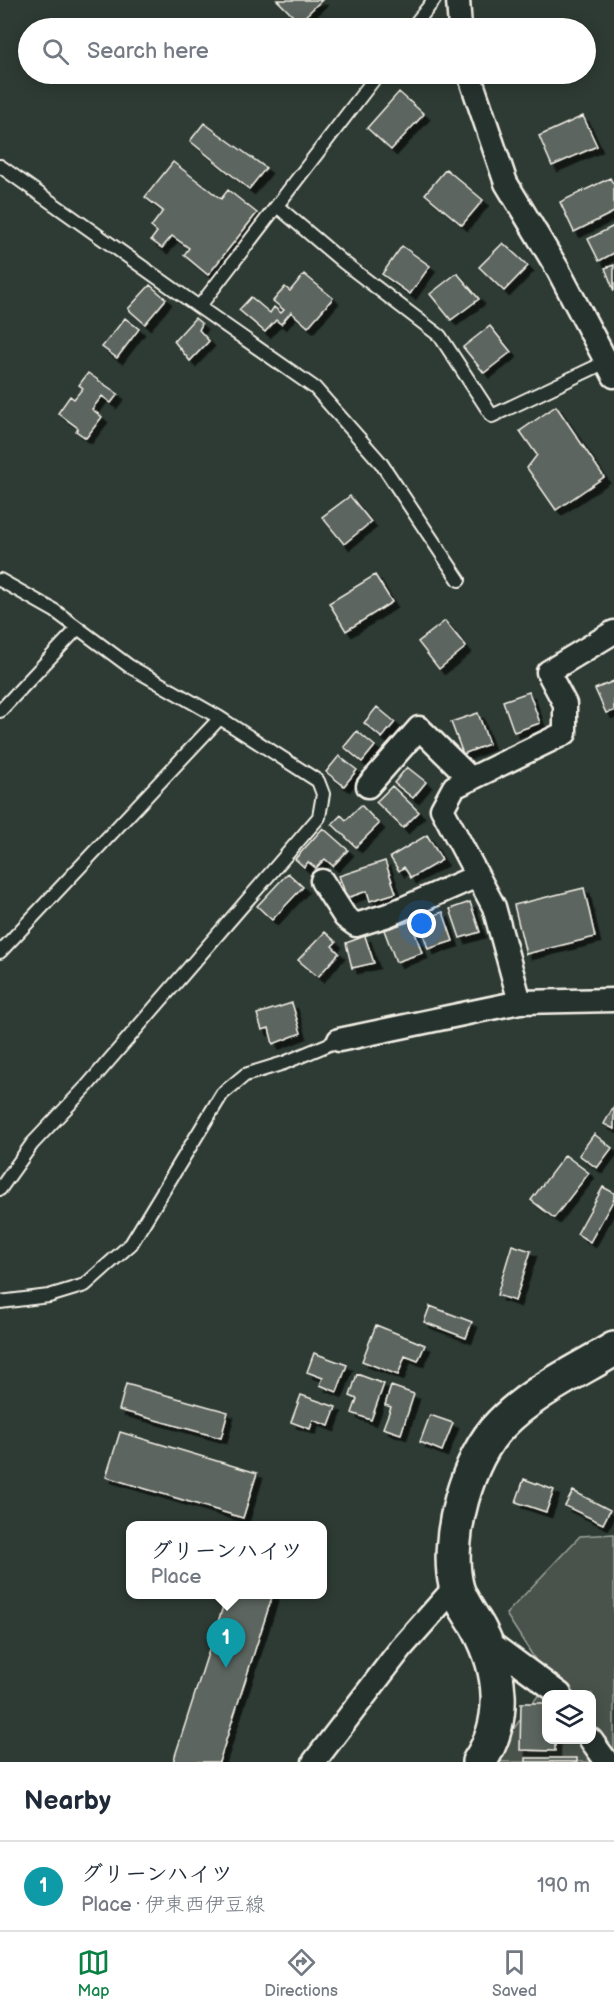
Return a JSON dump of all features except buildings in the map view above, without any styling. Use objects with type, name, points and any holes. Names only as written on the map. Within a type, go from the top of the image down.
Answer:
[{"type":"main road","points":[[479,1762],[489,1747],[499,1719],[494,1665],[484,1639],[456,1586],[454,1553],[457,1524],[471,1472],[483,1446],[499,1425],[523,1404],[614,1349]]},
{"type":"street","points":[[458,0],[459,18]]},
{"type":"street","points":[[472,84],[506,183],[557,268],[610,369]]},
{"type":"street","points":[[520,1002],[494,907],[442,809],[454,787],[565,733],[565,704],[548,672],[614,632]]},
{"type":"street","points":[[368,786],[419,728],[471,779]]},
{"type":"street","points":[[322,881],[345,917],[356,925],[388,915],[477,876]]},
{"type":"street","points":[[339,1040],[520,1002],[614,1000]]},
{"type":"street","points":[[314,1762],[402,1647],[456,1586]]},
{"type":"street","points":[[484,1639],[553,1690]]},
{"type":"street","points":[[594,1744],[607,1762]]},
{"type":"lane","points":[[420,18],[434,0]]},
{"type":"lane","points":[[199,307],[370,84]]},
{"type":"lane","points":[[0,166],[315,388],[381,463],[459,579]]},
{"type":"lane","points":[[276,206],[343,262],[440,336],[492,416],[610,369]]},
{"type":"lane","points":[[0,580],[54,611],[129,666],[220,718],[318,781],[323,794],[319,817],[87,1086],[32,1144],[0,1189]]},
{"type":"lane","points":[[0,711],[78,628]]},
{"type":"lane","points":[[0,952],[220,718]]},
{"type":"lane","points":[[0,1302],[49,1296],[85,1285],[131,1244],[222,1094],[245,1075],[284,1063],[339,1040]]},
{"type":"shaded area","points":[[614,1534],[614,1762],[489,1762],[542,1690],[542,1744],[596,1744],[596,1690],[542,1690],[549,1681],[506,1614],[580,1536]]},
{"type":"place","name":"グリーンハイツ","points":[[226,1668]]}]
